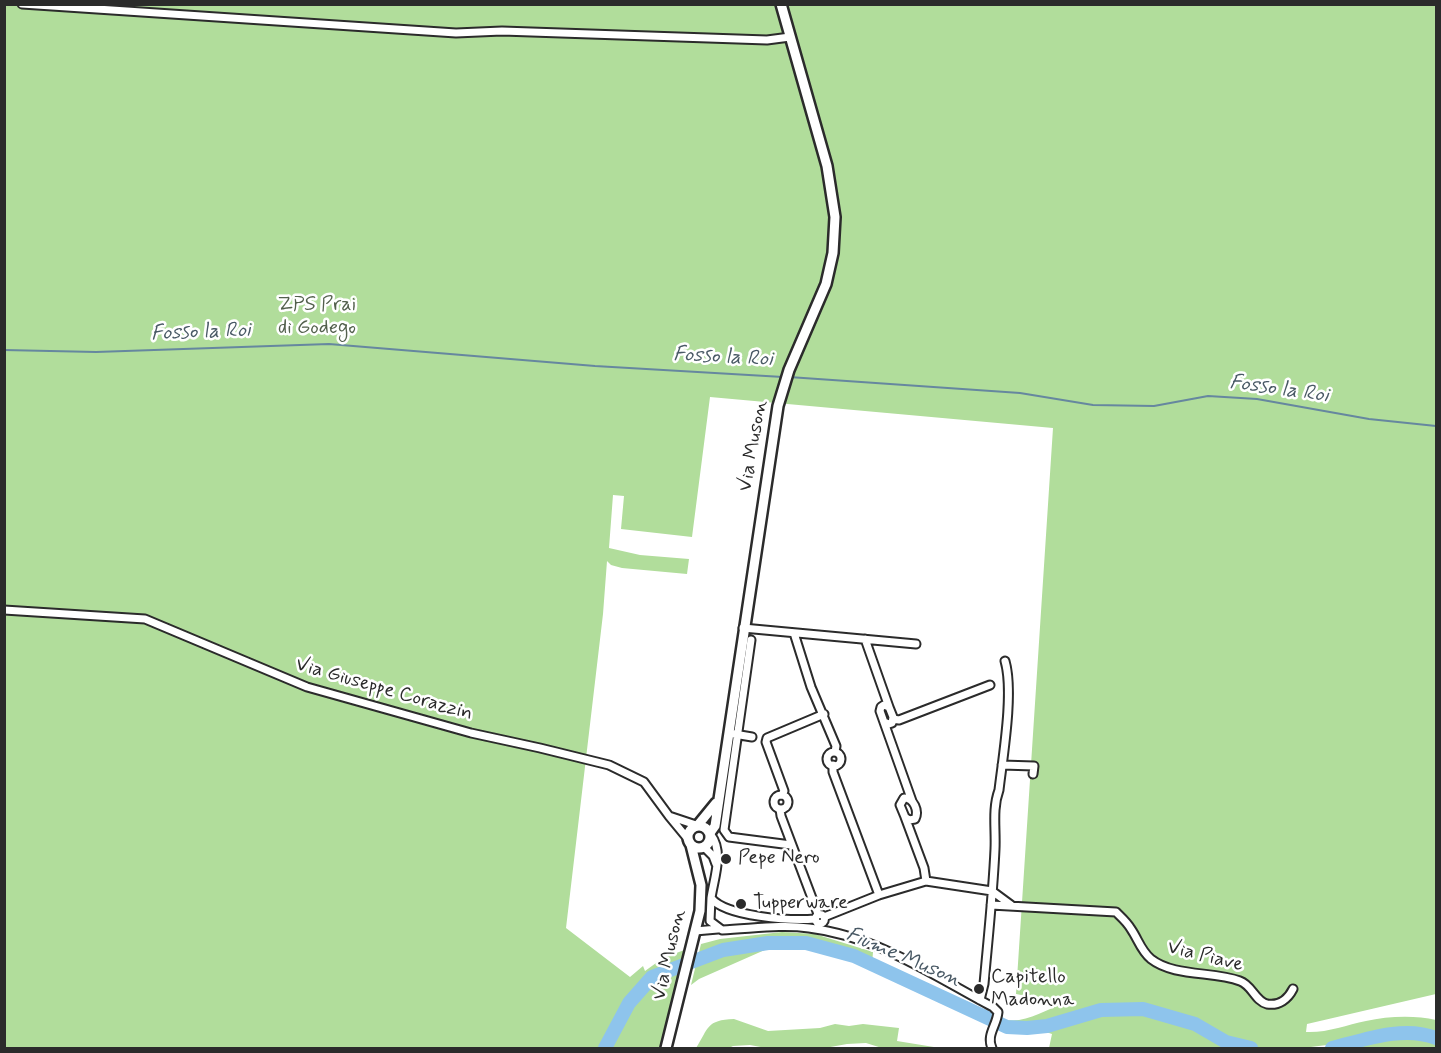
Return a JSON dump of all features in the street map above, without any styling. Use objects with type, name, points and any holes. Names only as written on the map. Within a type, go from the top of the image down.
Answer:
[{"type":"main road","name":"Via Muson","points":[[699,870],[704,847],[709,843],[715,826],[718,798],[733,734],[743,663],[743,628],[774,428],[785,381],[826,284],[833,253],[835,226],[833,196],[827,166],[781,4]]},
{"type":"main road","name":"Via Muson","points":[[666,1048],[702,896],[699,870],[689,831],[714,806],[718,798]]},
{"type":"main road","points":[[697,825],[706,827],[711,834]]},
{"type":"main road","points":[[690,842],[697,848],[704,847]]},
{"type":"street","points":[[22,4],[456,33],[502,31],[767,40],[790,38]]},
{"type":"street","name":"Via Giuseppe Corazzin","points":[[4,610],[145,619],[307,687],[471,733],[609,765],[644,782],[690,842]]},
{"type":"street","points":[[743,628],[916,644]]},
{"type":"street","points":[[794,633],[811,687],[824,714],[836,746],[836,752],[840,754],[841,762],[833,765],[833,772],[879,895]]},
{"type":"street","points":[[865,639],[886,695],[887,706],[880,707],[880,711],[888,724],[917,813],[916,817],[909,822]]},
{"type":"street","points":[[743,663],[751,640]]},
{"type":"street","points":[[980,1000],[984,984],[991,905],[995,802],[1002,765],[1009,675],[1005,661]]},
{"type":"street","points":[[888,724],[990,685]]},
{"type":"street","points":[[791,845],[729,837],[724,830],[733,734],[766,740],[824,714]]},
{"type":"street","points":[[766,740],[784,791],[774,802],[780,809],[780,816],[819,917]]},
{"type":"street","points":[[1002,765],[1034,766],[1034,774]]},
{"type":"street","points":[[908,790],[900,805],[909,822],[926,881]]},
{"type":"street","points":[[904,798],[912,801]]},
{"type":"street","points":[[669,816],[697,825]]},
{"type":"street","points":[[711,834],[716,842],[718,855],[709,918],[718,929]]},
{"type":"street","points":[[704,847],[713,856],[716,864]]},
{"type":"street","points":[[711,898],[721,907],[735,911],[792,920],[819,917],[926,881],[992,891],[1012,905]]},
{"type":"street","name":"Via Piave","points":[[991,905],[1116,912],[1131,927],[1144,953],[1165,967],[1243,982],[1261,1001],[1268,1004],[1278,1004],[1293,989]]},
{"type":"street","points":[[695,931],[789,926],[843,934],[891,953],[993,1007],[998,1012],[998,1016],[990,1036],[992,1048]]},
{"type":"green space","name":"ZPS Prai di Godego","points":[[5,5],[1436,5],[1436,994],[1307,1024],[1306,1032],[1329,1030],[1383,1018],[1419,1017],[1436,1020],[1436,1048],[1353,1048],[1350,1042],[1303,1048],[1049,1048],[1052,1034],[1034,1028],[1010,1031],[1001,1029],[1006,1020],[1029,1018],[1064,1003],[1016,994],[1053,428],[710,397],[692,537],[621,529],[624,496],[613,495],[609,548],[640,555],[689,559],[687,574],[622,568],[611,565],[607,561],[603,614],[566,928],[630,977],[643,966],[645,971],[663,958],[687,949],[661,1048],[5,1048]]},
{"type":"green space","points":[[782,932],[815,934],[873,952],[872,965],[846,950],[767,949],[699,979],[691,985],[701,944],[720,939]]},
{"type":"green space","points":[[734,1019],[768,1031],[820,1028],[835,1024],[899,1028],[897,1041],[940,1048],[882,1048],[866,1043],[825,1048],[766,1048],[750,1045],[729,1048],[696,1048],[709,1026],[718,1021]]},
{"type":"waterway","name":"Fosso la Roi","points":[[4,350],[96,352],[329,344],[595,366],[783,377]]},
{"type":"waterway","name":"Fosso la Roi","points":[[789,377],[1020,393],[1093,405],[1154,406],[1208,396],[1257,399],[1369,419],[1436,426]]},
{"type":"waterway","name":"Fiume Muson","points":[[605,1048],[629,1003],[652,977],[723,950],[768,943],[806,943],[854,956],[1007,1027],[1047,1026],[1101,1010],[1143,1009],[1195,1024],[1226,1042],[1251,1048]]},
{"type":"waterway","name":"Fiume Muson","points":[[1332,1048],[1397,1033],[1423,1034],[1436,1038]]},
{"type":"place","name":"Pepe Nero","points":[[726,859]]},
{"type":"place","name":"Tupperware","points":[[741,904]]},
{"type":"place","name":"Capitello Madonna","points":[[979,989]]}]
